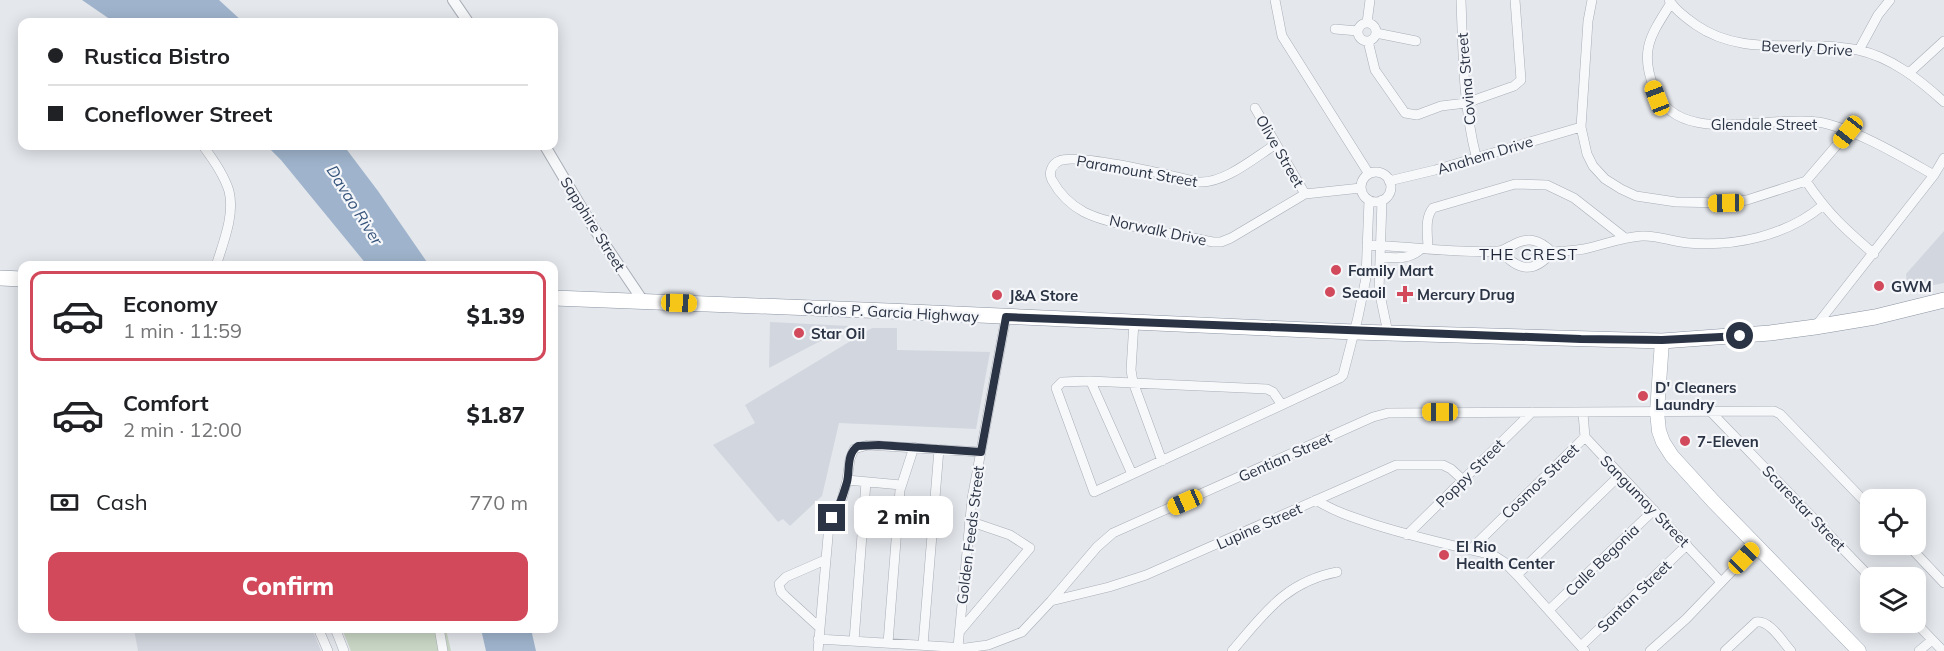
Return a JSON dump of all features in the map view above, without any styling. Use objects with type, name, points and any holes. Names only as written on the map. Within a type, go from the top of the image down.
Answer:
[{"type":"highway","points":[[0,278],[18,279]]},
{"type":"highway","name":"Carlos P. Garcia Highway","points":[[558,298],[1354,332],[1662,340],[1770,333],[1815,327],[1875,317],[1944,300]]},
{"type":"main road","points":[[1662,340],[1657,412],[1663,442],[1672,456],[1756,546],[1859,651]]},
{"type":"street","points":[[453,0],[465,18]]},
{"type":"street","points":[[1275,0],[1282,36],[1369,174]]},
{"type":"street","points":[[1367,23],[1370,0]]},
{"type":"street","name":"Covina Street","points":[[1461,0],[1466,103],[1476,156]]},
{"type":"street","points":[[1368,41],[1375,70],[1406,113],[1417,116],[1441,106],[1466,103],[1514,86],[1521,80],[1515,0]]},
{"type":"street","points":[[1592,0],[1588,21],[1581,127],[1587,154],[1593,166],[1621,189],[1636,196],[1676,202],[1726,203],[1747,200],[1806,181],[1848,132]]},
{"type":"street","points":[[1859,50],[1878,15],[1890,0]]},
{"type":"street","name":"Beverly Drive","points":[[1670,2],[1689,20],[1704,30],[1744,45],[1825,46],[1859,50],[1909,73],[1944,102]]},
{"type":"street","name":"Glendale Street","points":[[1670,2],[1652,35],[1647,56],[1657,98],[1670,112],[1689,121],[1704,124],[1804,121],[1826,124],[1883,147],[1934,176]]},
{"type":"street","points":[[1367,23],[1374,26],[1376,33],[1368,41],[1360,38],[1358,31],[1361,25],[1367,23]]},
{"type":"street","points":[[1335,29],[1358,31]]},
{"type":"street","points":[[1376,33],[1416,41]]},
{"type":"street","points":[[1909,73],[1944,41]]},
{"type":"street","name":"Olive Street","points":[[1255,108],[1305,194]]},
{"type":"street","name":"Anahem Drive","points":[[1389,181],[1435,170],[1476,156],[1581,127]]},
{"type":"street","name":"Paramount Street","points":[[1059,161],[1071,159],[1101,162],[1206,182],[1227,175],[1276,144]]},
{"type":"street","points":[[205,150],[224,180],[230,201],[228,223],[217,261]]},
{"type":"street","name":"Sapphire Street","points":[[546,150],[593,227],[643,302]]},
{"type":"street","points":[[1815,327],[1934,176],[1944,158]]},
{"type":"street","name":"Norwalk Drive","points":[[1059,161],[1051,171],[1052,180],[1065,198],[1083,211],[1113,222],[1213,242],[1231,238],[1305,194],[1361,188]]},
{"type":"street","points":[[1382,200],[1369,200],[1364,195],[1361,188],[1362,181],[1369,174],[1382,173],[1389,181],[1390,190],[1382,200],[1379,278],[1388,333]]},
{"type":"street","points":[[1806,181],[1822,206],[1874,254]]},
{"type":"street","points":[[1425,249],[1429,212],[1433,208],[1523,183],[1547,185],[1574,198],[1624,238]]},
{"type":"street","points":[[1282,405],[1273,392],[1267,389],[1091,381],[1062,382],[1056,388],[1094,492],[1341,378],[1366,278],[1369,200]]},
{"type":"street","points":[[1501,251],[1514,264],[1533,267],[1541,264],[1552,252],[1583,249],[1624,238],[1647,236],[1702,244],[1750,240],[1789,226],[1822,206]]},
{"type":"street","points":[[1367,245],[1501,251],[1518,242],[1529,240],[1540,242],[1552,252]]},
{"type":"street","points":[[1380,258],[1404,258],[1425,249]]},
{"type":"street","points":[[1366,278],[1379,278]]},
{"type":"street","name":"Golden Feeds Street","points":[[962,649],[960,630],[969,521],[1006,317]]},
{"type":"street","points":[[1134,322],[1132,382],[1162,461]]},
{"type":"street","points":[[1091,381],[1132,474]]},
{"type":"street","name":"Gentian Street","points":[[818,639],[962,649],[1002,640],[1022,632],[1087,558],[1113,533],[1373,417],[1394,412],[1778,412],[1860,497]]},
{"type":"street","name":"Poppy Street","points":[[1407,535],[1532,412]]},
{"type":"street","name":"Scarestar Street","points":[[1711,412],[1860,567]]},
{"type":"street","points":[[1583,413],[1584,437]]},
{"type":"street","name":"Sangumay Street","points":[[1584,437],[1721,582]]},
{"type":"street","name":"Cosmos Street","points":[[1470,550],[1584,437]]},
{"type":"street","points":[[818,651],[829,525],[839,508],[848,480],[850,459],[854,449],[868,445],[981,452]]},
{"type":"street","points":[[888,643],[901,485],[914,447]]},
{"type":"street","points":[[923,645],[939,449]]},
{"type":"street","name":"Lupine Street","points":[[1051,601],[1109,587],[1146,575],[1389,468],[1403,464],[1443,465],[1463,480]]},
{"type":"street","points":[[1517,575],[1620,475]]},
{"type":"street","points":[[848,480],[901,485]]},
{"type":"street","points":[[854,641],[866,482]]},
{"type":"street","points":[[1316,500],[1344,515],[1407,535],[1499,558],[1583,649]]},
{"type":"street","name":"Calle Begonia","points":[[1549,610],[1654,510]]},
{"type":"street","points":[[960,630],[1030,548],[1010,535],[969,521]]},
{"type":"street","name":"Santan Street","points":[[1583,649],[1687,545]]},
{"type":"street","points":[[1650,651],[1756,546]]},
{"type":"street","points":[[1917,555],[1944,583]]},
{"type":"street","points":[[819,627],[781,592],[779,584],[786,577],[825,560]]},
{"type":"street","points":[[1232,651],[1273,603],[1311,579],[1337,572]]},
{"type":"street","points":[[1725,651],[1756,622],[1766,623],[1791,651]]},
{"type":"street","points":[[320,633],[328,651]]},
{"type":"street","points":[[337,633],[344,651]]},
{"type":"street","points":[[440,633],[443,651]]},
{"type":"street","points":[[1925,633],[1943,651]]},
{"type":"street","points":[[1919,651],[1932,640]]},
{"type":"shaded area","points":[[1944,231],[1944,283],[1908,290],[1906,274]]},
{"type":"shaded area","points":[[770,322],[849,326],[769,368]]},
{"type":"shaded area","points":[[872,328],[897,328],[897,350],[990,352],[976,429],[839,423],[822,496],[790,526],[783,519],[778,522],[713,445],[755,423],[745,405]]},
{"type":"shaded area","points":[[135,633],[314,633],[321,651],[138,651]]},
{"type":"green space","points":[[344,633],[447,633],[451,651],[351,651]]},
{"type":"water","points":[[82,0],[219,0],[239,18],[108,18]]},
{"type":"water","name":"Davao River","points":[[271,150],[347,150],[426,261],[364,261]]},
{"type":"water","points":[[482,633],[532,633],[536,651],[486,651]]},
{"type":"place","name":"Family Mart","points":[[1336,270]]},
{"type":"place","name":"GWM","points":[[1879,286]]},
{"type":"place","name":"Seaoil","points":[[1330,292]]},
{"type":"place","name":"Mercury Drug","points":[[1405,294]]},
{"type":"place","name":"J&A Store","points":[[997,295]]},
{"type":"place","name":"Star Oil","points":[[799,333]]},
{"type":"place","name":"D' Cleaners Laundry","points":[[1643,396]]},
{"type":"place","name":"7-Eleven","points":[[1685,441]]},
{"type":"place","name":"El Rio Health Center","points":[[1444,555]]},
{"type":"district","name":"THE CREST","points":[[1529,254]]},
{"type":"route","points":[[832,518],[839,508],[848,480],[852,453],[858,446],[879,445],[981,452],[1006,317],[1581,339],[1662,340],[1740,336]]}]
